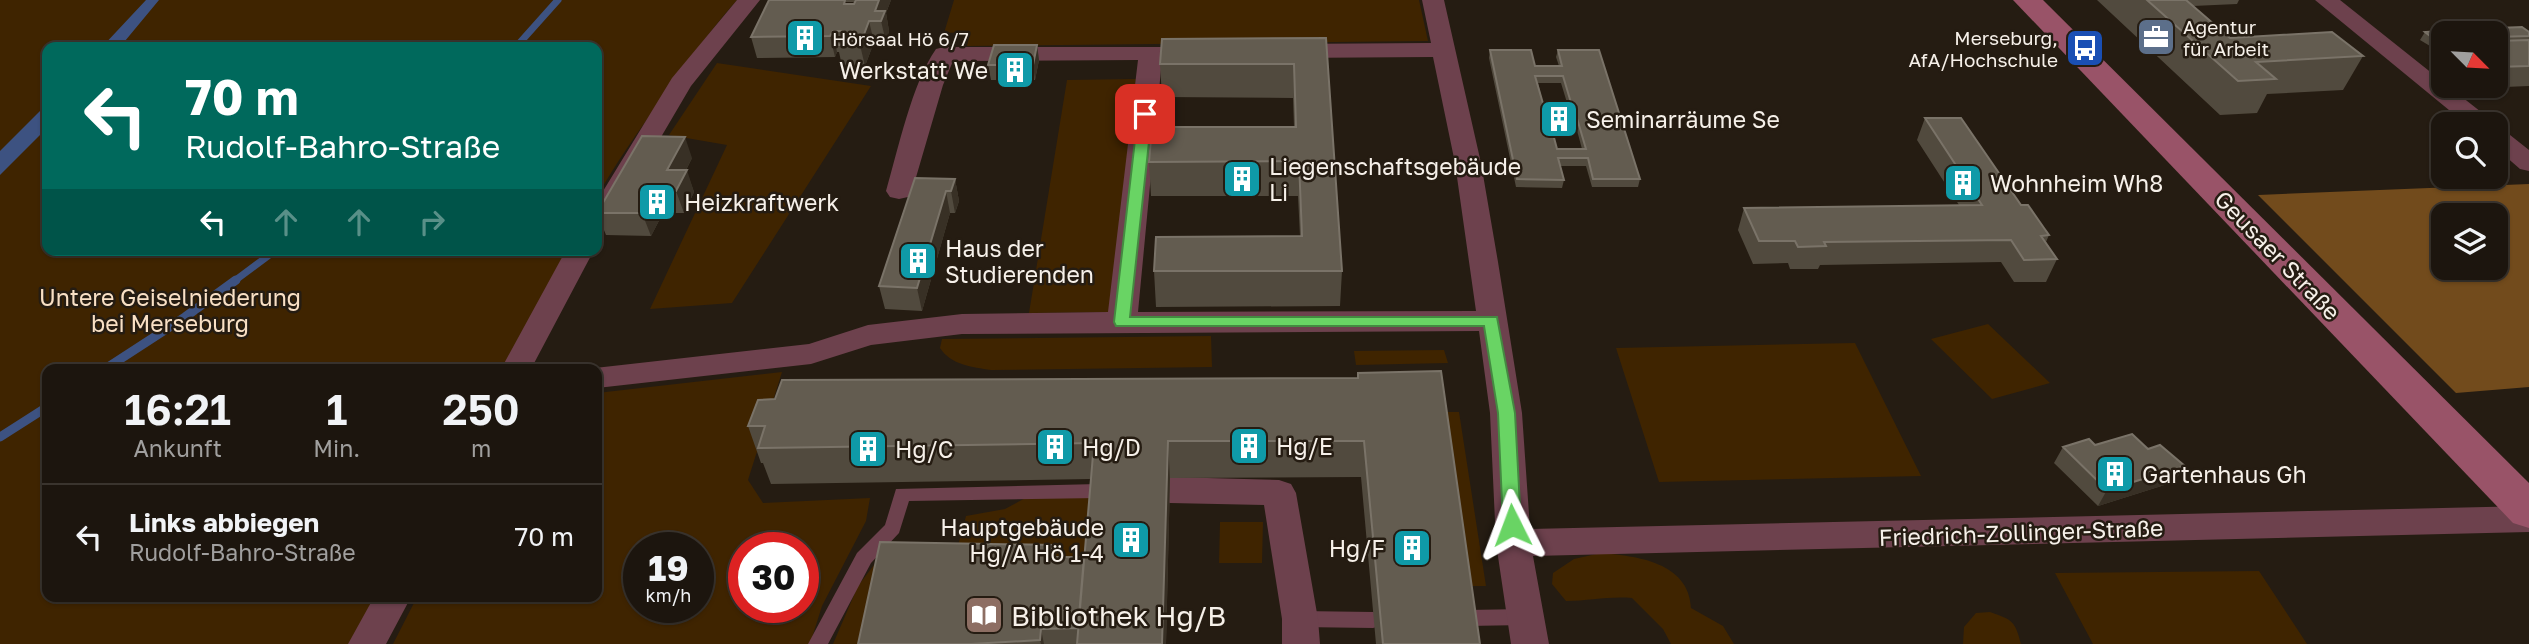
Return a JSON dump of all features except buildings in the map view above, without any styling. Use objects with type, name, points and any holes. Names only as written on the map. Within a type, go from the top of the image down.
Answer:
[{"type":"street","points":[[602,215],[681,83],[749,0]]},
{"type":"street","points":[[1433,0],[1468,163],[1506,413],[1513,543],[1527,630]]},
{"type":"street","name":"Geusaer Straße","points":[[2027,0],[2529,511]]},
{"type":"street","points":[[2326,0],[2466,112]]},
{"type":"street","points":[[1267,51],[1443,50]]},
{"type":"street","points":[[1122,322],[1151,52]]},
{"type":"street","points":[[899,191],[931,85],[944,54],[1226,52]]},
{"type":"street","points":[[2508,146],[2529,163]]},
{"type":"street","points":[[518,364],[548,304],[576,256]]},
{"type":"street","points":[[602,376],[811,354],[868,335],[962,324],[1491,321]]},
{"type":"street","points":[[1170,490],[1279,493],[1301,631]]},
{"type":"street","name":"Friedrich-Zollinger-Straße","points":[[1513,543],[2529,519]]},
{"type":"street","points":[[367,644],[390,602]]},
{"type":"lane","points":[[818,644],[864,558],[892,528],[902,494],[1098,491]]},
{"type":"lane","points":[[1467,618],[1527,630]]},
{"type":"lane","points":[[1301,631],[1373,620]]},
{"type":"green space","name":"Untere Geiselniederung bei Merseburg","points":[[0,0],[737,0],[662,98],[602,189],[602,42],[42,42],[42,256],[564,256],[505,364],[42,364],[42,602],[374,602],[351,644],[0,644]]},
{"type":"green space","points":[[954,0],[1419,0],[1428,41],[967,46],[970,32],[944,33]]},
{"type":"green space","points":[[717,63],[871,86],[732,303],[650,309],[727,145],[669,135]]},
{"type":"green space","points":[[1136,79],[1114,312],[1029,313],[1067,80]]},
{"type":"green space","points":[[1988,324],[2050,383],[1992,399],[1931,339]]},
{"type":"green space","points":[[1211,336],[1212,367],[991,370],[956,362],[940,348],[942,339]]},
{"type":"green space","points":[[1855,343],[1921,476],[1659,482],[1616,348]]},
{"type":"green space","points":[[1444,350],[1448,363],[1356,365],[1354,351]]},
{"type":"green space","points":[[782,372],[748,480],[763,503],[870,498],[866,521],[819,616],[819,532],[728,532],[728,623],[817,623],[810,644],[393,644],[414,602],[602,602],[602,392]]},
{"type":"green space","points":[[1440,412],[1459,412],[1486,586],[1468,586]]},
{"type":"green space","points":[[1031,495],[1097,496],[1091,585],[951,571],[966,516],[1005,509]]},
{"type":"green space","points":[[1220,522],[1263,522],[1262,563],[1219,563]]},
{"type":"green space","points":[[1601,553],[1630,556],[1658,564],[1671,571],[1681,580],[1688,593],[1691,608],[1723,626],[1734,644],[1671,644],[1663,629],[1632,598],[1566,601],[1552,584],[1553,573],[1574,559]]},
{"type":"green space","points":[[877,561],[873,644],[833,644],[858,586]]},
{"type":"green space","points":[[2259,571],[2307,644],[2093,644],[2055,573]]},
{"type":"green space","points":[[1990,612],[2012,622],[2021,644],[1963,644],[1964,627],[1976,613]]},
{"type":"shaded area","points":[[2529,184],[2529,387],[2456,393],[2258,195],[2431,188],[2508,189],[2508,185]]},
{"type":"water","points":[[146,0],[159,0],[124,42],[107,42]]},
{"type":"water","points":[[42,109],[42,133],[0,175],[0,151]]},
{"type":"waterway","points":[[520,42],[558,0]]},
{"type":"waterway","points":[[233,282],[268,256]]},
{"type":"waterway","points":[[113,364],[236,280]]},
{"type":"waterway","points":[[0,437],[42,410]]},
{"type":"place","name":"Agentur für Arbeit","points":[[2156,37]]},
{"type":"place","name":"Hörsaal Hö 6/7","points":[[805,38]]},
{"type":"place","name":"Merseburg, AfA/Hochschule","points":[[2085,48]]},
{"type":"place","name":"Werkstatt We","points":[[1015,70]]},
{"type":"place","name":"Seminarräume Se","points":[[1559,119]]},
{"type":"place","name":"Liegenschaftsgebäude Li","points":[[1242,179]]},
{"type":"place","name":"Wohnheim Wh8","points":[[1963,183]]},
{"type":"place","name":"Heizkraftwerk","points":[[657,202]]},
{"type":"place","name":"Haus der Studierenden","points":[[918,261]]},
{"type":"place","name":"Hg/E","points":[[1249,446]]},
{"type":"place","name":"Hg/D","points":[[1055,447]]},
{"type":"place","name":"Hg/C","points":[[868,449]]},
{"type":"place","name":"Gartenhaus Gh","points":[[2115,474]]},
{"type":"place","name":"Hauptgebäude Hg/A Hö 1-4","points":[[1131,540]]},
{"type":"place","name":"Hg/F","points":[[1412,548]]},
{"type":"place","name":"Bibliothek Hg/B","points":[[984,615]]},
{"type":"route","points":[[1145,114],[1122,322],[1491,321],[1506,413],[1512,525]]}]
